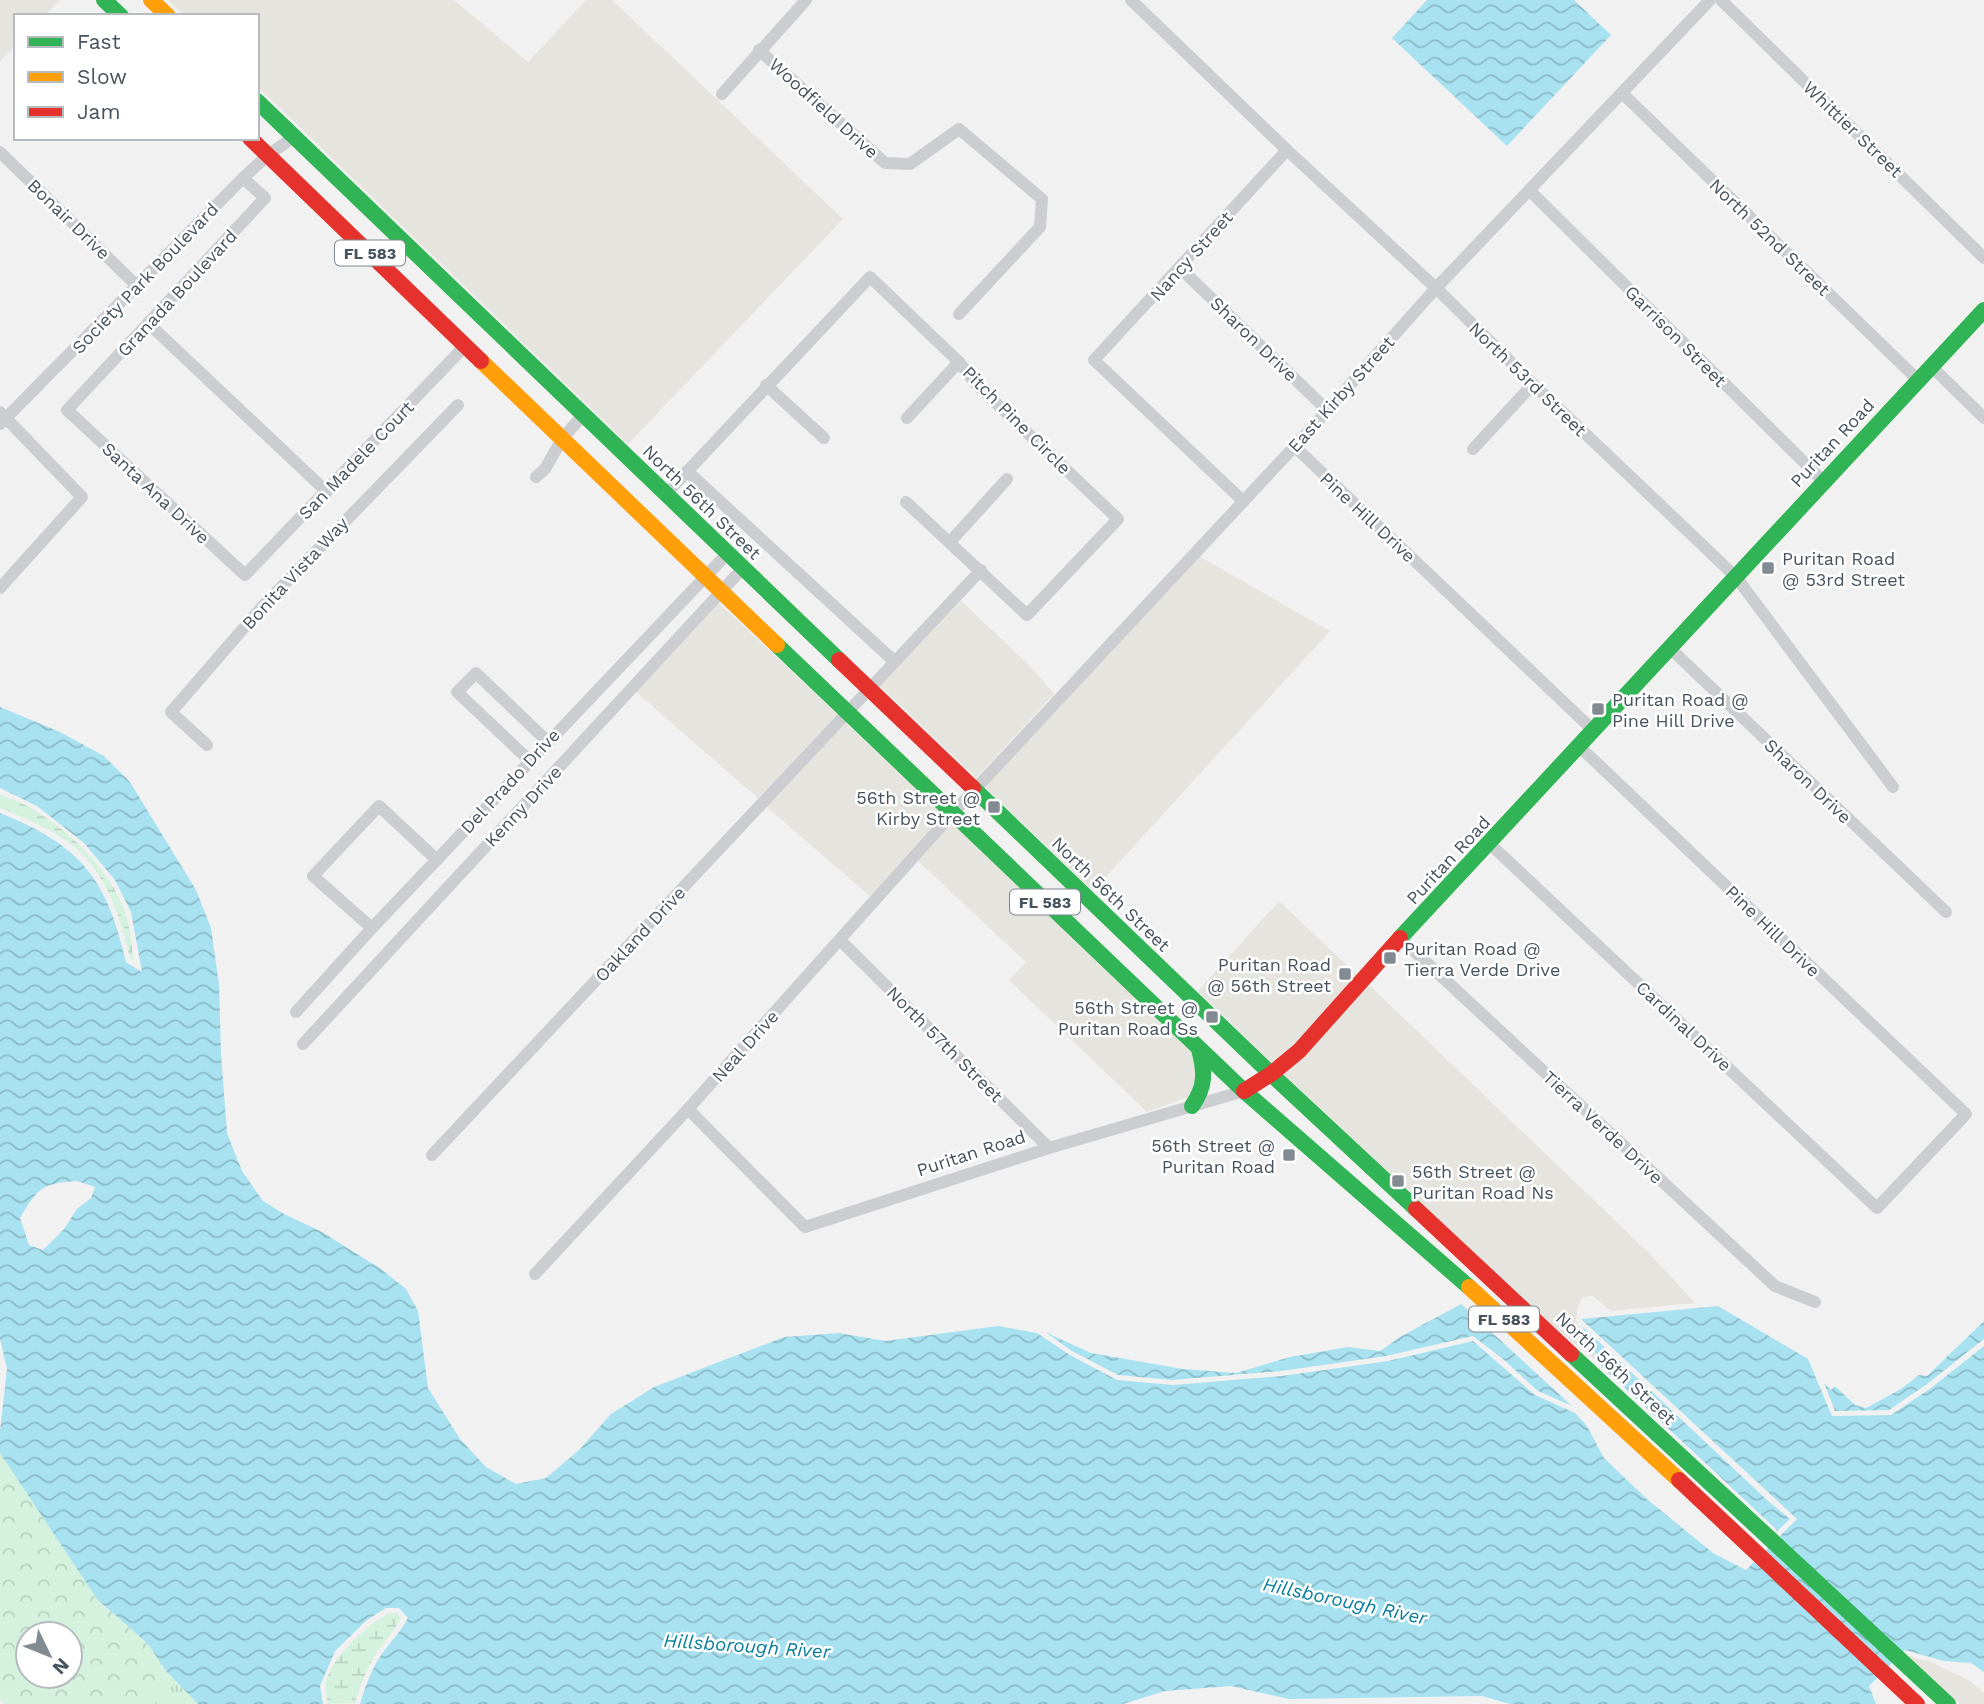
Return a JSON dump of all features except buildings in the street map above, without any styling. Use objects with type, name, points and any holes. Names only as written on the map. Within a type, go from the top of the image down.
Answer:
[{"type":"main road","points":[[104,0],[119,14]]},
{"type":"main road","points":[[152,0],[166,14]]},
{"type":"main road","name":"North 56th Street","points":[[259,104],[1271,1074],[1948,1704]]},
{"type":"main road","name":"FL 583","points":[[252,140],[951,814],[1198,1048],[1459,1279],[1759,1553],[1917,1704]]},
{"type":"main road","name":"Puritan Road","points":[[1244,1091],[1271,1074],[1299,1051],[1400,938],[1984,310]]},
{"type":"main road","points":[[1080,935],[1102,911]]},
{"type":"main road","points":[[1192,1106],[1206,1083],[1198,1048]]},
{"type":"main road","points":[[1459,1279],[1474,1262]]},
{"type":"street","points":[[722,94],[806,0]]},
{"type":"street","name":"North 53rd Street","points":[[1132,0],[1736,577],[1893,787]]},
{"type":"street","name":"East Kirby Street","points":[[951,814],[1294,446],[1436,288],[1710,0]]},
{"type":"street","name":"Whittier Street","points":[[1721,0],[1984,258]]},
{"type":"street","name":"Woodfield Drive","points":[[759,50],[885,163],[910,164],[959,129],[1042,198],[1040,227],[959,314]]},
{"type":"street","name":"North 52nd Street","points":[[1623,94],[1918,380]]},
{"type":"street","name":"Society Park Boulevard","points":[[2,418],[138,286],[243,178],[268,155],[294,137]]},
{"type":"street","name":"Nancy Street","points":[[1242,500],[1094,360],[1287,150]]},
{"type":"street","name":"Bonair Drive","points":[[0,152],[138,286]]},
{"type":"street","name":"Granada Boulevard","points":[[68,410],[265,198],[243,178]]},
{"type":"street","name":"Garrison Street","points":[[1529,190],[1823,481]]},
{"type":"street","name":"Sharon Drive","points":[[1180,268],[1327,410]]},
{"type":"street","name":"Pitch Pine Circle","points":[[666,494],[870,277],[959,362],[976,384],[1118,519],[1027,615],[981,570]]},
{"type":"street","points":[[149,324],[327,492]]},
{"type":"street","name":"San Madele Court","points":[[245,575],[466,345]]},
{"type":"street","points":[[907,418],[959,362]]},
{"type":"street","points":[[1931,366],[1984,418]]},
{"type":"street","points":[[1474,449],[1533,384]]},
{"type":"street","points":[[766,385],[824,438]]},
{"type":"street","name":"Bonita Vista Way","points":[[207,745],[171,712],[262,607],[458,405]]},
{"type":"street","name":"Santa Ana Drive","points":[[68,410],[245,575]]},
{"type":"street","points":[[537,477],[562,439],[583,415]]},
{"type":"street","points":[[0,588],[82,497],[2,418]]},
{"type":"street","name":"Pine Hill Drive","points":[[1294,446],[1594,731]]},
{"type":"street","points":[[687,471],[894,661]]},
{"type":"street","points":[[950,542],[1007,479]]},
{"type":"street","points":[[868,690],[981,570],[906,502]]},
{"type":"street","name":"Del Prado Drive","points":[[296,1012],[372,928],[727,554]]},
{"type":"street","name":"Kenny Drive","points":[[303,1044],[743,568]]},
{"type":"street","name":"Sharon Drive","points":[[1671,649],[1946,912]]},
{"type":"street","points":[[530,761],[457,692],[476,673],[548,742]]},
{"type":"street","name":"Oakland Drive","points":[[432,1155],[868,690]]},
{"type":"street","name":"Pine Hill Drive","points":[[1580,747],[1966,1114],[1877,1208]]},
{"type":"street","points":[[372,928],[313,876],[379,806],[437,860]]},
{"type":"street","name":"Neal Drive","points":[[535,1275],[688,1109],[951,814]]},
{"type":"street","name":"Cardinal Drive","points":[[1490,844],[1877,1208]]},
{"type":"street","name":"Tierra Verde Drive","points":[[1400,938],[1775,1286],[1815,1302]]},
{"type":"street","name":"North 57th Street","points":[[840,940],[1049,1148]]},
{"type":"street","name":"Puritan Road","points":[[688,1109],[805,1227],[1049,1148],[1244,1091]]},
{"type":"shaded area","points":[[0,0],[60,0],[46,14],[14,14],[14,47],[0,61]]},
{"type":"shaded area","points":[[168,0],[454,0],[528,62],[586,0],[612,0],[843,219],[628,444],[259,88],[259,14],[183,14]]},
{"type":"shaded area","points":[[1199,556],[1330,631],[1093,891],[985,787]]},
{"type":"shaded area","points":[[961,601],[1030,666],[1054,694],[976,778],[880,686]]},
{"type":"shaded area","points":[[719,603],[837,714],[758,798],[636,692]]},
{"type":"shaded area","points":[[846,723],[943,814],[870,896],[767,807]]},
{"type":"shaded area","points":[[952,823],[1193,1050],[1199,1071],[1191,1096],[1147,1112],[1009,980],[1026,962],[918,861]]},
{"type":"shaded area","points":[[1279,901],[1358,976],[1295,1046],[1273,1064],[1198,991]]},
{"type":"shaded area","points":[[1368,984],[1650,1254],[1695,1303],[1611,1311],[1593,1296],[1583,1297],[1578,1306],[1576,1321],[1590,1341],[1597,1357],[1596,1361],[1541,1316],[1283,1073]]},
{"type":"shaded area","points":[[1908,1656],[1931,1662],[1970,1681],[1984,1693],[1984,1704],[1960,1704]]},
{"type":"green space","points":[[0,794],[26,805],[48,819],[74,840],[98,865],[124,908],[133,961],[130,959],[113,902],[90,863],[72,845],[53,832],[0,808]]},
{"type":"green space","points":[[0,1453],[97,1599],[148,1644],[166,1671],[135,1704],[5,1704],[0,1700]]},
{"type":"green space","points":[[388,1613],[397,1613],[401,1618],[371,1663],[355,1703],[328,1704],[325,1688],[340,1655],[359,1635]]},
{"type":"green space","points":[[166,1671],[198,1704],[135,1704]]},
{"type":"water","points":[[1427,0],[1574,0],[1611,35],[1507,146],[1392,38]]},
{"type":"water","name":"Hillsborough River","points":[[0,707],[60,732],[104,756],[130,782],[196,890],[211,928],[219,984],[227,1133],[242,1171],[263,1201],[322,1232],[381,1269],[406,1289],[418,1311],[428,1388],[460,1439],[486,1467],[516,1484],[546,1478],[579,1450],[611,1414],[654,1387],[784,1337],[839,1333],[885,1341],[998,1326],[1037,1333],[1070,1355],[1117,1380],[1173,1385],[1282,1376],[1388,1361],[1473,1341],[1535,1395],[1575,1413],[1587,1426],[1604,1458],[1648,1500],[1713,1553],[1746,1570],[1797,1519],[1581,1319],[1718,1306],[1808,1359],[1832,1416],[1891,1415],[1931,1388],[1984,1346],[1984,1672],[1971,1663],[1944,1661],[1905,1650],[1869,1686],[1876,1704],[1510,1704],[1482,1696],[1289,1699],[1231,1686],[1165,1691],[1123,1704],[360,1704],[376,1663],[408,1618],[399,1608],[386,1608],[367,1620],[335,1651],[320,1686],[323,1704],[198,1704],[166,1671],[148,1644],[97,1599],[0,1453],[7,1369],[0,1339],[0,813],[51,838],[86,868],[110,908],[126,962],[142,972],[131,912],[115,880],[84,843],[37,806],[0,788]],"holes":[[[77,1181],[95,1187],[91,1198],[77,1209],[64,1229],[43,1250],[29,1245],[20,1218],[42,1189],[56,1183]]]},
{"type":"water","points":[[1461,1304],[1572,1406],[1538,1391],[1473,1336],[1386,1356],[1281,1371],[1172,1380],[1118,1375],[1072,1351],[1045,1332],[1091,1353],[1183,1369],[1236,1373],[1290,1357],[1348,1347],[1380,1351]]},
{"type":"water","points":[[1984,1321],[1984,1339],[1889,1410],[1835,1411],[1824,1383],[1831,1390],[1835,1386],[1855,1405],[1866,1408],[1901,1389],[1919,1375],[1927,1376]]},
{"type":"water","points":[[1582,1326],[1790,1519],[1775,1533],[1777,1530],[1596,1361],[1597,1356]]},
{"type":"traffic: fast","points":[[104,0],[119,14]]},
{"type":"traffic: fast","points":[[259,103],[839,660]]},
{"type":"traffic: fast","points":[[1400,938],[1984,310]]},
{"type":"traffic: fast","points":[[777,645],[1244,1091],[1469,1287]]},
{"type":"traffic: fast","points":[[973,788],[1416,1209]]},
{"type":"traffic: fast","points":[[1192,1106],[1200,1092],[1203,1079],[1199,1049]]},
{"type":"traffic: fast","points":[[1571,1354],[1948,1704]]},
{"type":"traffic: slow","points":[[151,0],[166,14]]},
{"type":"traffic: slow","points":[[481,361],[777,645]]},
{"type":"traffic: slow","points":[[1469,1287],[1679,1480]]},
{"type":"traffic: jam","points":[[252,140],[481,361]]},
{"type":"traffic: jam","points":[[839,660],[973,788]]},
{"type":"traffic: jam","points":[[1244,1091],[1271,1074],[1299,1051],[1400,938]]},
{"type":"traffic: jam","points":[[1416,1209],[1571,1354]]},
{"type":"traffic: jam","points":[[1679,1480],[1917,1704]]},
{"type":"place","name":"Puritan Road @ 53rd Street","points":[[1768,568]]},
{"type":"place","name":"Puritan Road @ Pine Hill Drive","points":[[1598,709]]},
{"type":"place","name":"56th Street @ Kirby Street","points":[[994,807]]},
{"type":"place","name":"Puritan Road @ Tierra Verde Drive","points":[[1390,958]]},
{"type":"place","name":"Puritan Road @ 56th Street","points":[[1345,974]]},
{"type":"place","name":"56th Street @ Puritan Road Ss","points":[[1212,1017]]},
{"type":"place","name":"56th Street @ Puritan Road","points":[[1289,1155]]},
{"type":"place","name":"56th Street @ Puritan Road Ns","points":[[1398,1181]]}]
